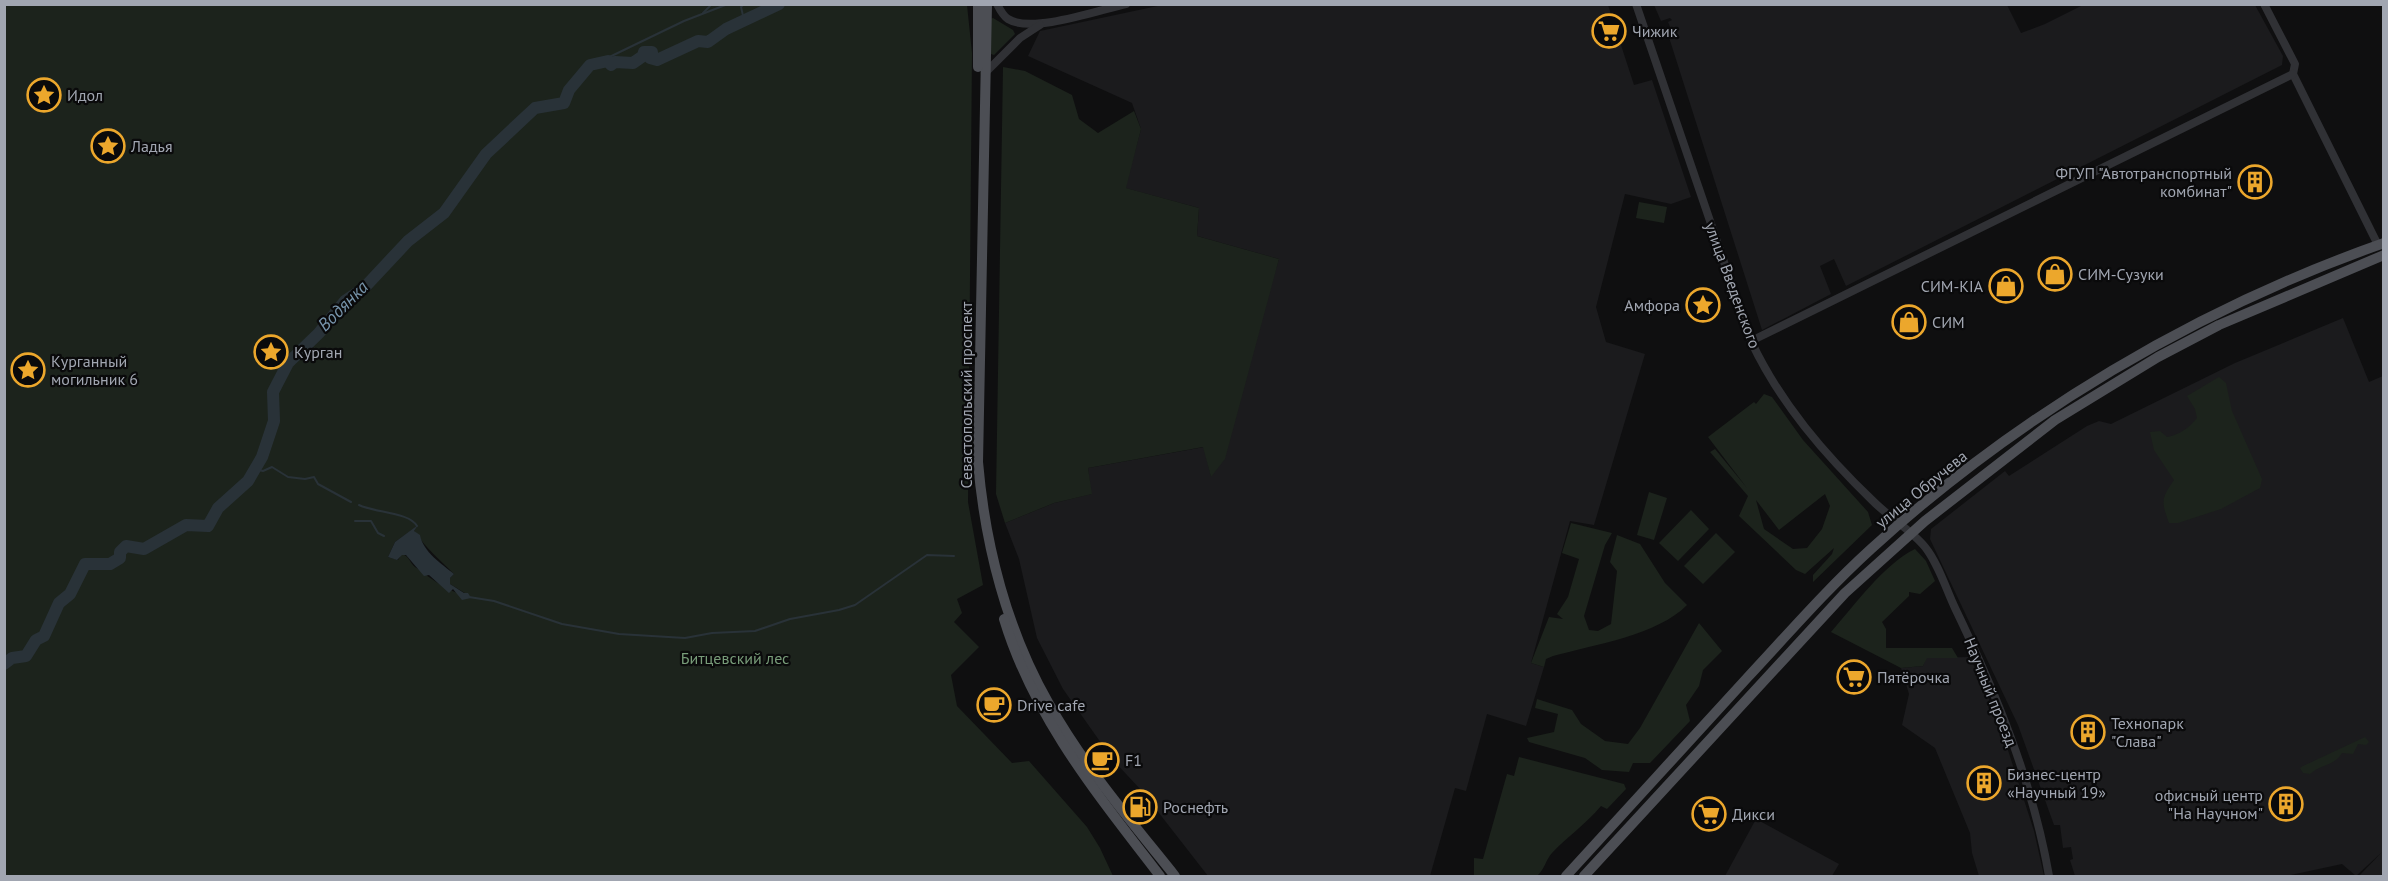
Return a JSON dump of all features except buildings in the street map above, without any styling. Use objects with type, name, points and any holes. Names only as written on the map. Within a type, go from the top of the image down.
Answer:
[{"type":"main road","name":"Севастопольский проспект","points":[[978,4],[974,464],[976,497],[987,564],[1013,650],[1037,702],[1091,787],[1160,876]]},
{"type":"main road","name":"Севастопольский проспект","points":[[987,4],[978,462],[981,497],[993,562],[1014,627],[1048,703],[1100,780],[1175,876]]},
{"type":"main road","name":"улица Обручева","points":[[1566,876],[1812,608],[1899,525],[2047,412],[2151,348],[2292,280],[2382,248]]},
{"type":"main road","name":"улица Обручева","points":[[1584,876],[1845,593],[1911,534],[2055,420],[2157,357],[2382,248]]},
{"type":"street","points":[[997,4],[1006,18],[1015,22],[1043,23],[1126,4]]},
{"type":"street","name":"улица Введенского","points":[[1636,4],[1751,341],[1772,381],[1807,431],[1854,483],[1899,525]]},
{"type":"street","points":[[2264,4],[2295,64],[2293,74],[2382,248]]},
{"type":"street","points":[[984,75],[1020,38],[1043,23]]},
{"type":"street","points":[[1751,341],[1917,261],[2077,178],[2293,74]]},
{"type":"street","name":"Научный проезд","points":[[1899,525],[1926,548],[2002,712],[2038,822],[2049,876]]},
{"type":"street","points":[[1737,689],[1737,698],[1741,700],[1748,698]]},
{"type":"shaded area","points":[[1167,4],[1608,5],[1634,85],[1652,80],[1691,197],[1671,204],[1625,194],[1596,307],[1606,342],[1645,354],[1594,525],[1570,521],[1531,663],[1544,667],[1526,726],[1487,714],[1466,791],[1455,788],[1430,876],[1208,876],[1141,790],[1113,760],[1063,689],[1037,638],[1019,559],[1005,523],[1054,503],[1091,494],[1088,468],[1204,447],[1211,476],[1279,259],[1197,236],[1199,208],[1125,188],[1141,129],[1132,103],[1028,56],[1040,31]]},
{"type":"shaded area","points":[[1654,5],[2007,5],[2021,33],[2083,5],[2255,5],[2283,56],[2282,65],[1846,286],[1834,259],[1820,266],[1831,294],[1762,330],[1667,31],[1671,29],[1668,22],[1672,20],[1670,18],[1661,21]]},
{"type":"shaded area","points":[[2343,318],[2369,382],[2383,376],[2383,876],[2359,876],[2382,852],[2356,876],[2342,864],[2286,876],[2075,876],[2070,860],[2073,859],[2071,847],[2063,848],[2060,825],[2054,825],[2018,725],[1930,539],[1931,529],[2005,471],[2009,476],[2087,426],[2099,421],[2111,424],[2235,363]]},
{"type":"shaded area","points":[[418,525],[414,531],[420,535],[425,547],[454,574],[450,578],[450,584],[468,593],[471,598],[462,600],[453,589],[449,593],[429,575],[424,576],[406,555],[402,555],[397,560],[388,557],[395,542]]},
{"type":"shaded area","points":[[1970,657],[1998,719],[2034,831],[2044,876],[1979,876],[1972,853],[1970,833],[1935,748],[1902,725],[1909,694],[1901,668],[1923,666],[1926,658]]},
{"type":"shaded area","points":[[1756,819],[1839,864],[1832,876],[1725,876]]},
{"type":"green space","name":"Битцевский лес","points":[[5,5],[967,5],[972,53],[968,502],[983,585],[957,599],[962,613],[954,622],[979,647],[951,675],[957,706],[1012,763],[1029,761],[1087,827],[1113,876],[5,876]],"holes":[[[416,527],[414,531],[454,574],[450,578],[450,584],[468,595],[454,592],[441,585],[415,567],[405,555],[402,554],[398,560],[388,557],[395,542]]]},
{"type":"green space","points":[[993,18],[1013,30],[1015,34],[994,55],[991,54],[990,19]]},
{"type":"green space","points":[[1003,67],[1025,71],[1072,95],[1079,119],[1098,133],[1134,111],[1141,129],[1126,188],[1199,208],[1197,236],[1279,259],[1225,459],[1211,477],[1203,447],[1088,468],[1092,494],[1054,503],[1005,523],[996,494]]},
{"type":"green space","points":[[1639,202],[1667,207],[1664,223],[1636,218]]},
{"type":"green space","points":[[2219,377],[2226,383],[2232,411],[2262,479],[2260,488],[2221,509],[2178,523],[2169,523],[2164,500],[2174,480],[2154,450],[2150,432],[2160,431],[2167,437],[2176,435],[2187,428],[2197,418],[2195,409],[2187,396]]},
{"type":"green space","points":[[1764,394],[1772,397],[1803,440],[1868,512],[1872,525],[1813,582],[1813,575],[1832,554],[1834,548],[1805,574],[1796,570],[1739,516],[1748,496],[1710,452],[1715,449],[1747,488],[1708,437],[1754,402],[1756,404]],"holes":[[[1825,494],[1830,506],[1822,529],[1807,548],[1793,549],[1764,529],[1756,500],[1779,530]]]},
{"type":"green space","points":[[1649,492],[1667,498],[1654,540],[1637,535]]},
{"type":"green space","points":[[1691,510],[1709,529],[1678,561],[1659,543]]},
{"type":"green space","points":[[1571,523],[1612,533],[1605,545],[1584,616],[1589,630],[1598,631],[1611,624],[1617,571],[1610,562],[1617,535],[1640,544],[1665,583],[1687,605],[1659,624],[1624,638],[1546,659],[1544,667],[1531,663],[1549,617],[1563,619],[1557,614],[1568,597],[1579,559],[1562,553]]},
{"type":"green space","points":[[1716,533],[1735,552],[1703,584],[1684,566]]},
{"type":"green space","points":[[1915,549],[1926,561],[1935,581],[1920,594],[1909,592],[1909,596],[1882,622],[1886,629],[1886,648],[1952,648],[1958,658],[1927,658],[1923,666],[1901,668],[1831,632],[1881,575]]},
{"type":"green space","points":[[1699,623],[1722,651],[1703,670],[1699,686],[1686,705],[1690,721],[1650,763],[1633,763],[1629,772],[1602,770],[1585,758],[1529,742],[1527,738],[1554,732],[1558,714],[1535,708],[1537,699],[1572,710],[1581,724],[1605,741],[1628,744],[1640,728]]},
{"type":"green space","points":[[2365,737],[2369,742],[2366,745],[2358,744],[2353,754],[2342,753],[2332,763],[2310,774],[2303,773],[2300,768],[2303,766]]},
{"type":"green space","points":[[1519,757],[1624,784],[1626,789],[1607,809],[1601,806],[1558,847],[1537,876],[1474,876],[1474,858],[1483,859],[1507,774],[1514,776]]},
{"type":"waterway","name":"Водянка","points":[[703,13],[712,4]]},
{"type":"waterway","name":"Водянка","points":[[599,62],[684,21],[728,4]]},
{"type":"waterway","points":[[744,4],[741,7],[744,20]]},
{"type":"waterway","name":"Водянка","points":[[4,664],[12,658],[26,656],[36,640],[44,636],[59,603],[70,594],[85,564],[110,564],[120,558],[120,552],[126,546],[144,549],[186,525],[208,526],[218,508],[248,481],[262,457],[274,421],[273,392],[288,363],[319,333],[345,301],[364,288],[408,241],[444,213],[486,154],[535,108],[564,103],[569,90],[590,65],[608,61],[611,65],[615,62],[633,63],[643,56],[644,52],[652,52],[650,58],[657,60],[698,41],[708,42],[726,29],[779,4]]},
{"type":"waterway","points":[[255,469],[263,471],[272,467],[288,477],[305,479],[314,477],[318,484],[351,502]]},
{"type":"waterway","points":[[359,505],[399,515],[413,521],[417,526]]},
{"type":"waterway","points":[[355,521],[371,521],[378,533],[384,536]]},
{"type":"waterway","points":[[469,597],[494,601],[562,624],[619,634],[685,638],[712,633],[755,631],[790,619],[839,610],[855,605],[927,555],[954,556]]},
{"type":"place","name":"Чижик","points":[[1609,31]]},
{"type":"place","name":"Идол","points":[[44,95]]},
{"type":"place","name":"Ладья","points":[[108,146]]},
{"type":"place","name":"ФГУП \"Автотранспортный комбинат\"","points":[[2255,182]]},
{"type":"place","name":"СИМ-Сузуки","points":[[2055,274]]},
{"type":"place","name":"СИМ-KIA","points":[[2006,286]]},
{"type":"place","name":"Амфора","points":[[1703,305]]},
{"type":"place","name":"СИМ","points":[[1909,322]]},
{"type":"place","name":"Курган","points":[[271,352]]},
{"type":"place","name":"Курганный могильник 6","points":[[28,370]]},
{"type":"place","name":"Пятёрочка","points":[[1854,677]]},
{"type":"place","name":"Drive cafe","points":[[994,705]]},
{"type":"place","name":"Технопарк \"Слава\"","points":[[2088,732]]},
{"type":"place","name":"F1","points":[[1102,760]]},
{"type":"place","name":"Бизнес-центр «Научный 19»","points":[[1984,783]]},
{"type":"place","name":"офисный центр \"На Научном\"","points":[[2286,804]]},
{"type":"place","name":"Роснефть","points":[[1140,807]]},
{"type":"place","name":"Дикси","points":[[1709,814]]}]
